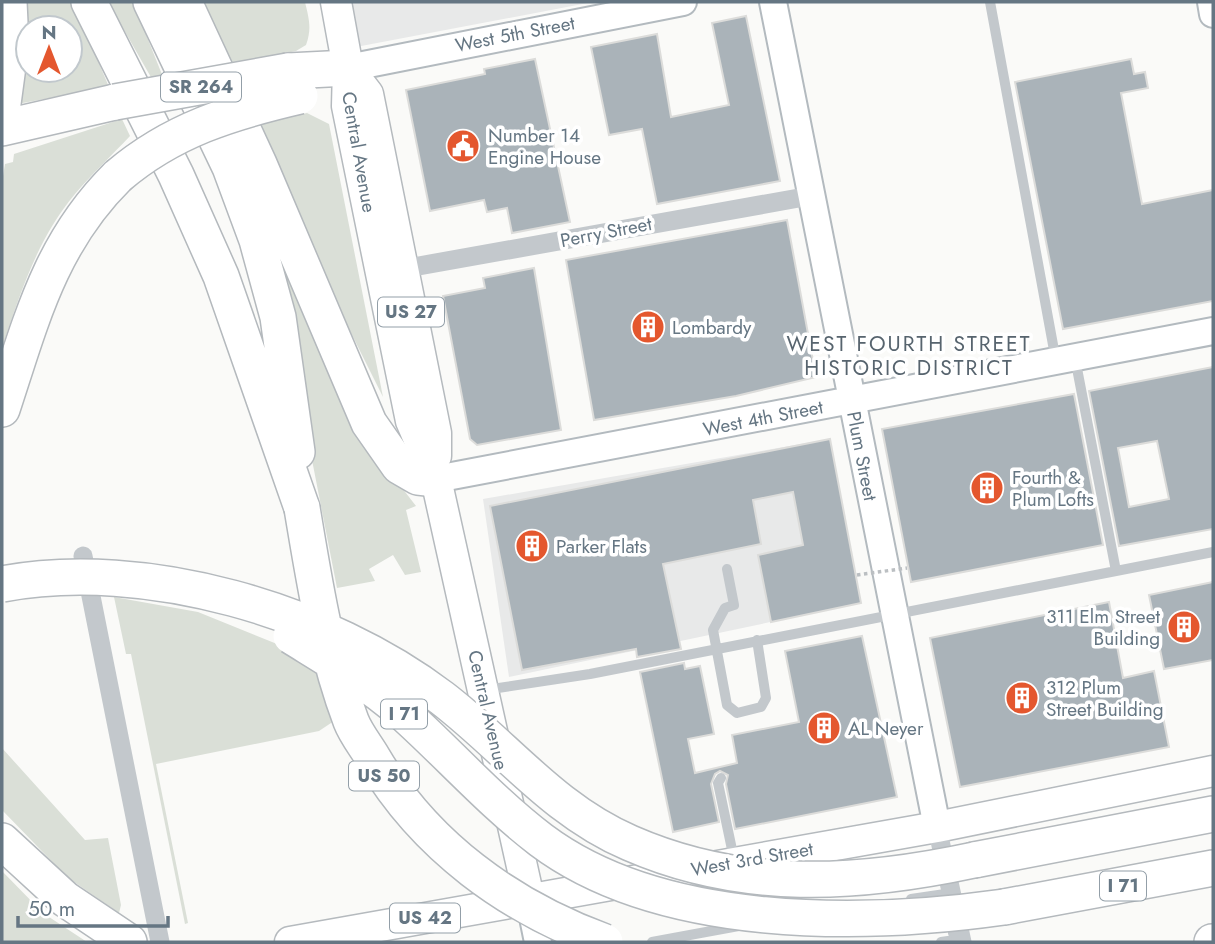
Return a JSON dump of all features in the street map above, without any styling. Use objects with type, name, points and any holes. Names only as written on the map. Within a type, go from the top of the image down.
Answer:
[{"type":"highway","points":[[2,111],[11,44],[9,2]]},
{"type":"highway","name":"US 50","points":[[89,2],[176,175],[221,276],[302,508],[318,602],[352,723],[395,795],[443,847],[499,890],[573,930],[605,942]]},
{"type":"highway","points":[[151,2],[230,167],[257,240],[278,317],[302,508]]},
{"type":"highway","points":[[184,2],[259,164],[369,424],[382,447],[399,466],[418,477],[436,479]]},
{"type":"highway","points":[[2,409],[53,263],[85,211],[118,176],[152,150],[189,129],[294,84],[321,90],[348,68]]},
{"type":"highway","name":"SR 264","points":[[2,128],[115,103],[294,84]]},
{"type":"highway","name":"I 71","points":[[2,584],[83,578],[151,583],[222,604],[285,632],[351,674],[399,710],[512,817],[544,842],[582,866],[631,886],[712,906],[799,918],[931,917],[1013,907],[1213,868]]},
{"type":"highway","points":[[151,583],[270,610],[310,624],[357,646],[445,700],[521,770],[574,810],[628,842],[669,859],[743,876],[836,880],[905,875],[1213,814]]},
{"type":"highway","points":[[2,841],[65,899],[119,937]]},
{"type":"highway","points":[[922,942],[1013,907]]},
{"type":"main road","name":"Central Avenue","points":[[336,2],[348,68],[347,106],[411,421],[436,479],[529,898]]},
{"type":"main road","name":"Central Avenue","points":[[348,68],[368,94],[436,433],[436,479]]},
{"type":"main road","name":"West 3rd Street","points":[[290,942],[937,827],[1213,771]]},
{"type":"street","name":"West 5th Street","points":[[348,68],[683,2]]},
{"type":"street","name":"Plum Street","points":[[773,2],[937,827]]},
{"type":"street","points":[[1211,2],[1213,14]]},
{"type":"street","name":"Perry Street","points":[[402,270],[810,196]]},
{"type":"street","name":"West 4th Street","points":[[436,479],[1213,331]]},
{"type":"street","points":[[83,556],[160,942]]},
{"type":"street","points":[[937,827],[962,942]]},
{"type":"street","name":"Central Avenue","points":[[529,898],[538,942]]},
{"type":"lane","points":[[989,2],[1065,360],[1116,571]]},
{"type":"lane","points":[[482,690],[552,680],[1213,552]]},
{"type":"lane","points":[[727,569],[734,605],[725,608],[713,630],[727,705],[737,713],[761,707],[766,698],[757,640]]},
{"type":"lane","points":[[721,778],[718,783],[743,891]]},
{"type":"lane","points":[[904,901],[945,894],[955,940],[941,942]]},
{"type":"lane","points":[[746,902],[753,924]]},
{"type":"lane","points":[[652,942],[863,907]]},
{"type":"path","points":[[857,575],[907,568]]},
{"type":"shaded area","points":[[18,2],[73,2],[78,14],[17,14]]},
{"type":"shaded area","points":[[108,2],[133,2],[163,77],[152,79]]},
{"type":"shaded area","points":[[200,2],[305,2],[309,19],[306,45],[296,51],[229,64]]},
{"type":"shaded area","points":[[347,2],[593,2],[356,47]]},
{"type":"shaded area","points":[[84,28],[109,87],[12,105],[14,71],[14,84],[84,84]]},
{"type":"shaded area","points":[[307,113],[329,124],[383,397],[325,281],[256,124]]},
{"type":"shaded area","points":[[122,119],[130,136],[75,194],[50,229],[31,268],[2,348],[2,182],[5,164],[13,162],[14,154]]},
{"type":"shaded area","points":[[282,251],[399,484],[416,506],[406,510],[421,572],[405,575],[393,555],[369,569],[375,581],[337,588],[272,255]]},
{"type":"shaded area","points":[[830,439],[861,603],[509,677],[483,499]]},
{"type":"shaded area","points":[[114,597],[198,612],[282,646],[313,665],[334,721],[319,731],[156,764],[188,923],[185,924],[131,654],[126,654]]},
{"type":"shaded area","points":[[2,748],[85,840],[108,838],[121,905],[119,913],[67,877],[2,810]]},
{"type":"shaded area","points":[[2,871],[43,913],[87,942],[2,942]]},
{"type":"building","points":[[746,16],[780,181],[657,204],[642,129],[609,135],[591,47],[657,34],[671,117],[729,105],[712,23]]},
{"type":"building","points":[[535,59],[570,222],[512,233],[507,208],[487,212],[484,200],[430,211],[406,90],[485,74],[484,69]]},
{"type":"building","points":[[1131,59],[1134,74],[1145,72],[1148,88],[1121,93],[1142,204],[1213,190],[1213,301],[1063,329],[1015,82]]},
{"type":"building","points":[[787,220],[816,377],[736,396],[594,420],[566,260]]},
{"type":"building","points":[[534,268],[561,430],[477,445],[470,439],[443,296],[485,288],[483,278]]},
{"type":"building","points":[[1213,367],[1213,529],[1119,546],[1089,391]],"holes":[[[1157,441],[1169,499],[1129,507],[1118,448]]]},
{"type":"building","name":"Fourth & Plum Lofts","points":[[1074,394],[1103,545],[911,582],[882,429]]},
{"type":"building","points":[[830,439],[861,603],[771,622],[758,555],[803,545],[793,492],[753,500],[761,544],[663,564],[681,649],[637,657],[636,649],[522,670],[490,506]]},
{"type":"building","name":"311 Elm Street Building","points":[[1213,582],[1213,660],[1164,669],[1149,595]]},
{"type":"building","name":"312 Plum Street Building","points":[[1109,602],[1123,678],[1154,671],[1169,747],[960,787],[930,638]]},
{"type":"building","name":"AL Neyer","points":[[862,636],[897,797],[735,829],[726,784],[728,775],[720,771],[715,774],[711,784],[719,822],[673,832],[640,672],[684,663],[685,669],[700,666],[714,734],[688,739],[695,773],[737,763],[732,735],[799,722],[785,651]]},
{"type":"place","name":"Number 14 Engine House","points":[[463,146]]},
{"type":"place","name":"Lombardy","points":[[648,327]]},
{"type":"place","name":"Fourth & Plum Lofts","points":[[987,488]]},
{"type":"place","name":"Parker Flats","points":[[532,546]]},
{"type":"place","name":"311 Elm Street Building","points":[[1184,627]]},
{"type":"place","name":"312 Plum Street Building","points":[[1022,698]]},
{"type":"place","name":"AL Neyer","points":[[824,728]]},
{"type":"district","name":"WEST FOURTH STREET HISTORIC DISTRICT","points":[[909,356]]}]
